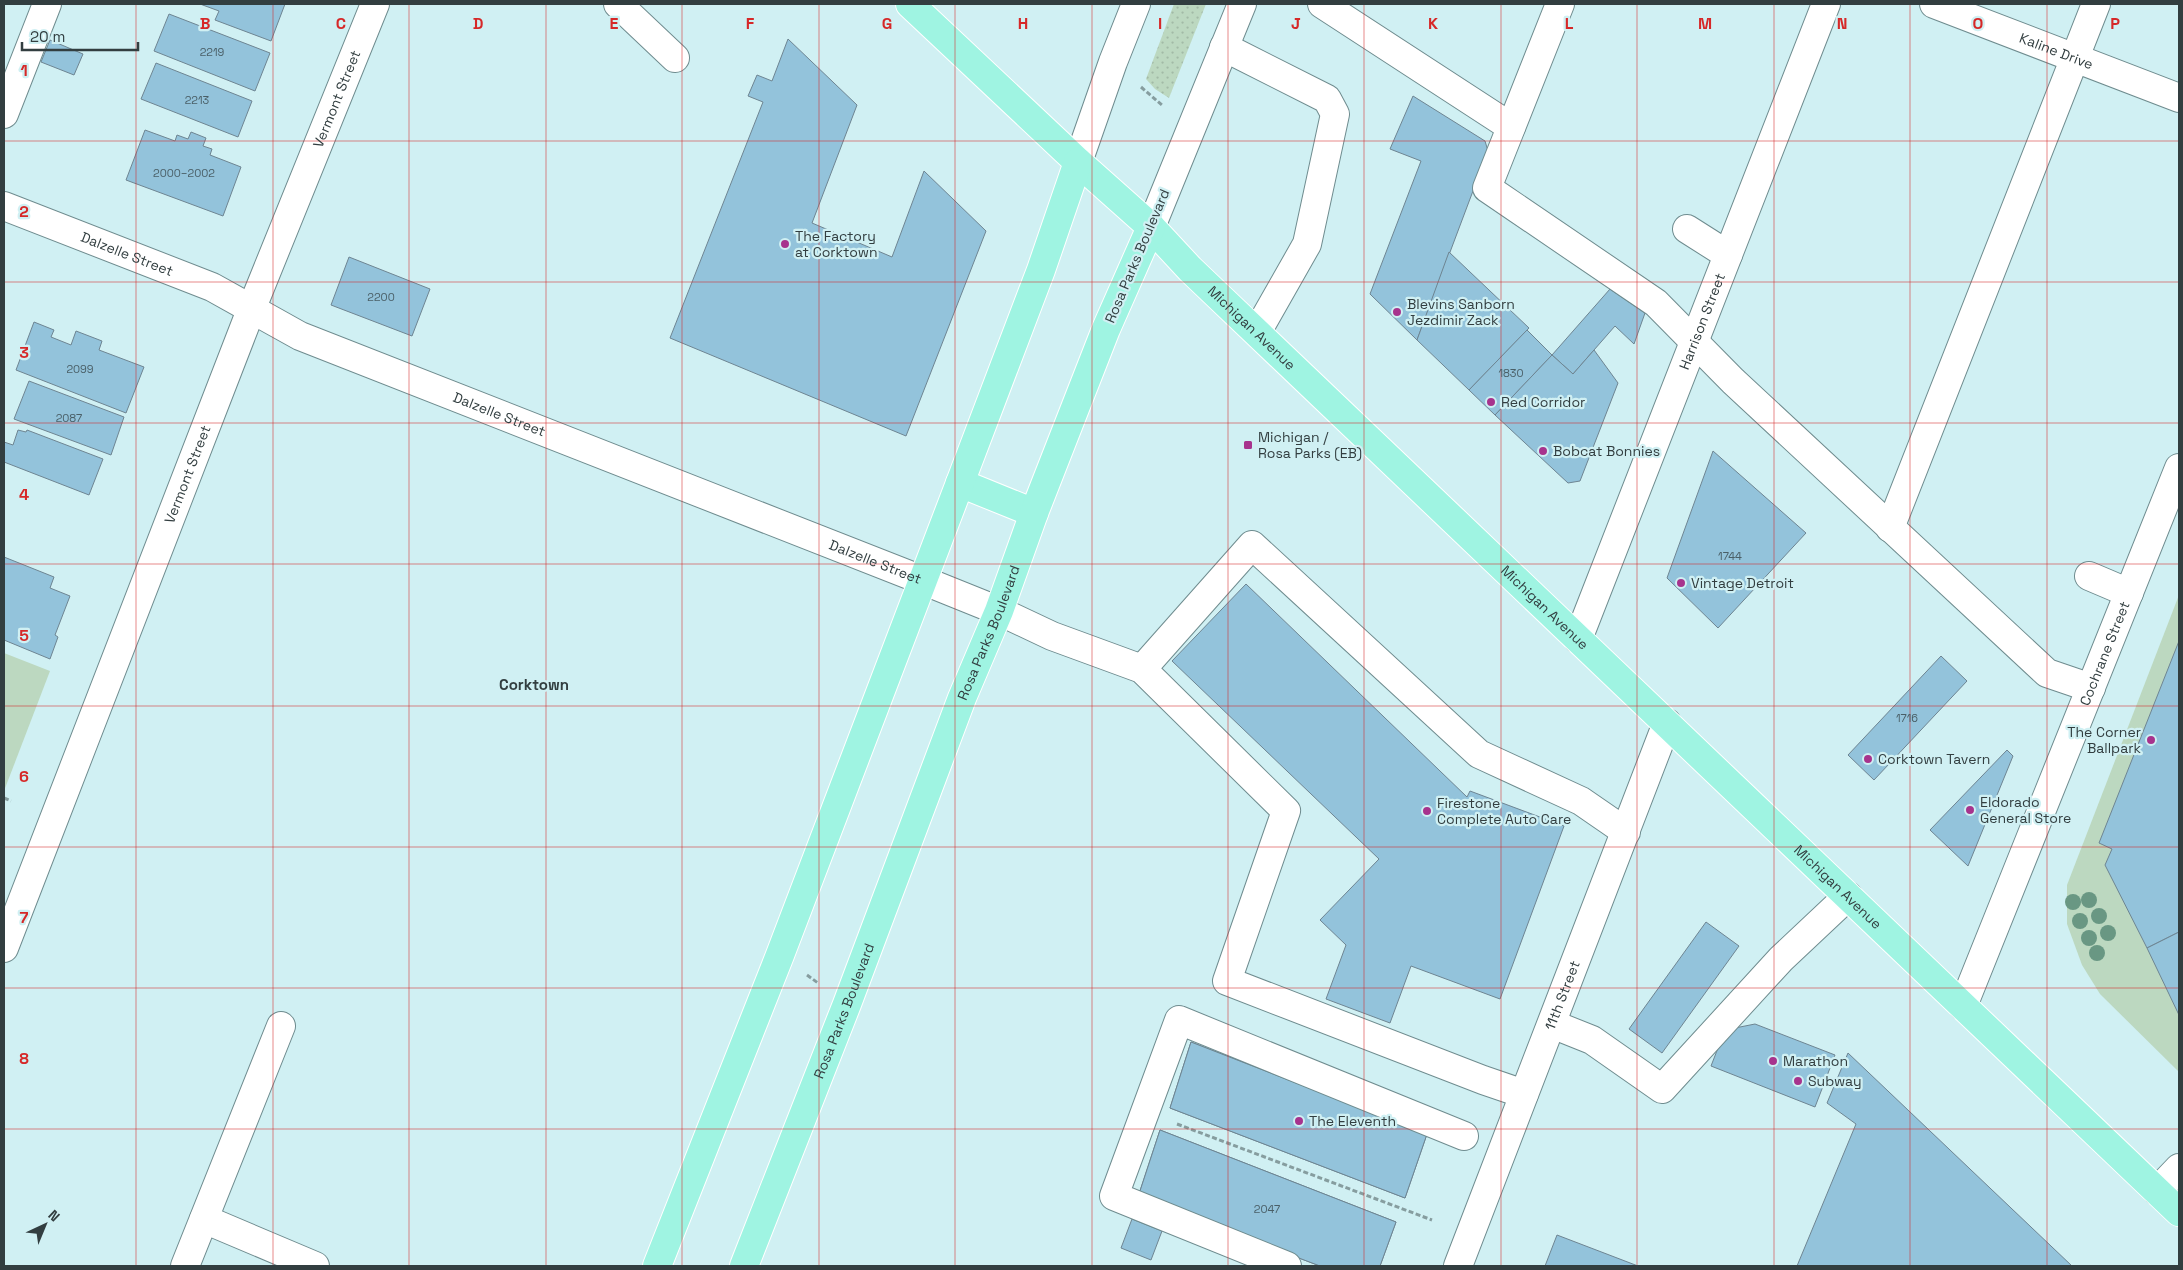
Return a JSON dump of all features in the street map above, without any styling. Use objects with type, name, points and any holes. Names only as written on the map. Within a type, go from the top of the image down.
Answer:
[{"type":"main road","name":"Michigan Avenue","points":[[910,4],[1078,162],[1151,227],[1190,269],[2179,1212]]},
{"type":"main road","points":[[656,1266],[780,955],[1041,270],[1078,162]]},
{"type":"main road","name":"Rosa Parks Boulevard","points":[[744,1266],[847,1004],[962,698],[999,611],[1034,513],[1106,329],[1151,227]]},
{"type":"main road","points":[[960,483],[1034,513]]},
{"type":"street","points":[[4,114],[47,4]]},
{"type":"street","name":"Vermont Street","points":[[4,948],[251,310],[376,4]]},
{"type":"street","points":[[618,4],[675,58]]},
{"type":"street","points":[[1078,162],[1113,62],[1136,4]]},
{"type":"street","name":"Rosa Parks Boulevard","points":[[1151,227],[1242,4]]},
{"type":"street","points":[[1322,4],[1511,127]]},
{"type":"street","points":[[1560,4],[1487,188],[1656,303],[1732,381],[2047,673],[2091,688]]},
{"type":"street","name":"Harrison Street","points":[[1578,639],[1826,4]]},
{"type":"street","name":"Kaline Drive","points":[[1934,4],[2179,98]]},
{"type":"street","points":[[1890,528],[2096,4]]},
{"type":"street","points":[[1224,47],[1327,99],[1335,114],[1307,244],[1257,332]]},
{"type":"street","name":"Dalzelle Street","points":[[4,206],[212,287],[300,336],[922,580],[999,611],[1052,636],[1142,669]]},
{"type":"street","points":[[1687,229],[1728,255]]},
{"type":"street","name":"Cochrane Street","points":[[1963,1006],[2179,468]]},
{"type":"street","points":[[1524,1094],[1483,1080],[1228,981],[1286,811],[1142,669],[1252,546],[1479,754],[1581,801],[1626,832]]},
{"type":"street","points":[[2089,576],[2130,592]]},
{"type":"street","name":"11th Street","points":[[1458,1266],[1667,723]]},
{"type":"street","points":[[1552,1024],[1592,1040],[1662,1089],[1781,959],[1848,896]]},
{"type":"street","points":[[1286,1266],[1114,1196],[1179,1020],[1464,1136]]},
{"type":"street","points":[[185,1266],[281,1026]]},
{"type":"street","points":[[2157,1191],[2179,1168]]},
{"type":"street","points":[[204,1219],[315,1266]]},
{"type":"path","points":[[1142,86],[1163,106]]},
{"type":"path","points":[[4,798],[11,801]]},
{"type":"path","points":[[1146,1112],[1432,1220]]},
{"type":"green space","points":[[1174,4],[1206,4],[1169,98],[1155,89],[1146,79]]},
{"type":"green space","name":"The Corner Ballpark","points":[[2179,595],[2179,1072],[2100,994],[2082,965],[2067,924],[2067,885]]},
{"type":"green space","points":[[4,653],[50,671],[4,791]]},
{"type":"building","points":[[200,4],[285,4],[271,41],[215,20],[219,11]]},
{"type":"building","points":[[169,14],[270,53],[255,91],[154,51]]},
{"type":"building","name":"The Factory at Corktown","points":[[788,39],[857,105],[812,223],[892,257],[924,171],[986,231],[906,436],[670,338],[763,102],[748,96],[757,75],[772,81]]},
{"type":"building","points":[[50,40],[83,54],[74,75],[41,62]]},
{"type":"building","points":[[156,63],[252,101],[238,137],[141,99]]},
{"type":"building","points":[[1413,96],[1485,141],[1488,151],[1417,340],[1370,294],[1421,161],[1390,149]]},
{"type":"building","points":[[145,130],[175,141],[177,135],[188,139],[191,132],[206,138],[203,146],[212,149],[210,155],[241,167],[223,216],[126,180]]},
{"type":"building","points":[[1449,252],[1529,328],[1469,390],[1417,340]]},
{"type":"building","points":[[349,257],[430,289],[412,336],[331,305]]},
{"type":"building","points":[[1610,289],[1645,313],[1634,344],[1615,326],[1573,374],[1552,355]]},
{"type":"building","points":[[34,322],[54,330],[51,337],[71,345],[76,331],[102,341],[99,350],[144,367],[126,413],[16,370]]},
{"type":"building","points":[[1527,330],[1552,355],[1495,415],[1469,390]]},
{"type":"building","points":[[1594,350],[1618,383],[1580,481],[1568,483],[1495,415],[1552,355],[1573,374]]},
{"type":"building","points":[[29,381],[124,417],[111,455],[14,419]]},
{"type":"building","points":[[18,430],[26,432],[27,430],[103,459],[89,495],[4,462],[4,442],[13,445]]},
{"type":"building","points":[[1713,451],[1806,533],[1718,628],[1667,578]]},
{"type":"building","points":[[4,557],[54,577],[50,588],[70,596],[55,635],[58,637],[50,659],[4,640]]},
{"type":"building","name":"Firestone Complete Auto Care","points":[[1246,584],[1467,797],[1470,791],[1564,826],[1500,999],[1411,966],[1390,1023],[1326,999],[1346,945],[1320,920],[1379,859],[1172,661]]},
{"type":"building","points":[[2179,641],[2179,932],[2147,948],[2105,865],[2112,849],[2099,843]]},
{"type":"building","points":[[1941,656],[1967,681],[1874,780],[1848,755]]},
{"type":"building","name":"Eldorado General Store","points":[[2007,750],[2013,756],[1968,866],[1930,830]]},
{"type":"building","points":[[1706,922],[1739,946],[1662,1053],[1629,1029]]},
{"type":"building","points":[[2179,932],[2179,1015],[2147,948]]},
{"type":"building","name":"Marathon","points":[[1755,1024],[1835,1055],[1815,1107],[1711,1066],[1725,1030]]},
{"type":"building","name":"The Eleventh","points":[[1191,1042],[1427,1134],[1405,1198],[1170,1108]]},
{"type":"building","name":"The Eleventh","points":[[1191,1042],[1427,1134],[1405,1198],[1170,1108]]},
{"type":"building","points":[[1848,1053],[2072,1266],[1797,1266],[1856,1124],[1827,1103]]},
{"type":"building","points":[[1160,1130],[1396,1222],[1380,1266],[1320,1266],[1138,1197]]},
{"type":"building","points":[[1160,1130],[1396,1222],[1380,1266],[1320,1266],[1138,1197]]},
{"type":"building","points":[[1132,1219],[1162,1231],[1151,1260],[1121,1248]]},
{"type":"building","points":[[1557,1235],[1638,1266],[1545,1266]]},
{"type":"place","name":"The Factory at Corktown","points":[[785,244]]},
{"type":"place","name":"Blevins Sanborn Jezdimir Zack","points":[[1397,312]]},
{"type":"place","name":"Red Corridor","points":[[1491,402]]},
{"type":"place","name":"Michigan / Rosa Parks (EB)","points":[[1248,445]]},
{"type":"place","name":"Bobcat Bonnies","points":[[1543,451]]},
{"type":"place","name":"Vintage Detroit","points":[[1681,583]]},
{"type":"place","name":"The Corner Ballpark","points":[[2151,740]]},
{"type":"place","name":"Corktown Tavern","points":[[1868,759]]},
{"type":"place","name":"Eldorado General Store","points":[[1970,810]]},
{"type":"place","name":"Firestone Complete Auto Care","points":[[1427,811]]},
{"type":"place","name":"Marathon","points":[[1773,1061]]},
{"type":"place","name":"Subway","points":[[1798,1081]]},
{"type":"place","name":"The Eleventh","points":[[1299,1121]]},
{"type":"district","name":"Corktown","points":[[534,685]]}]
